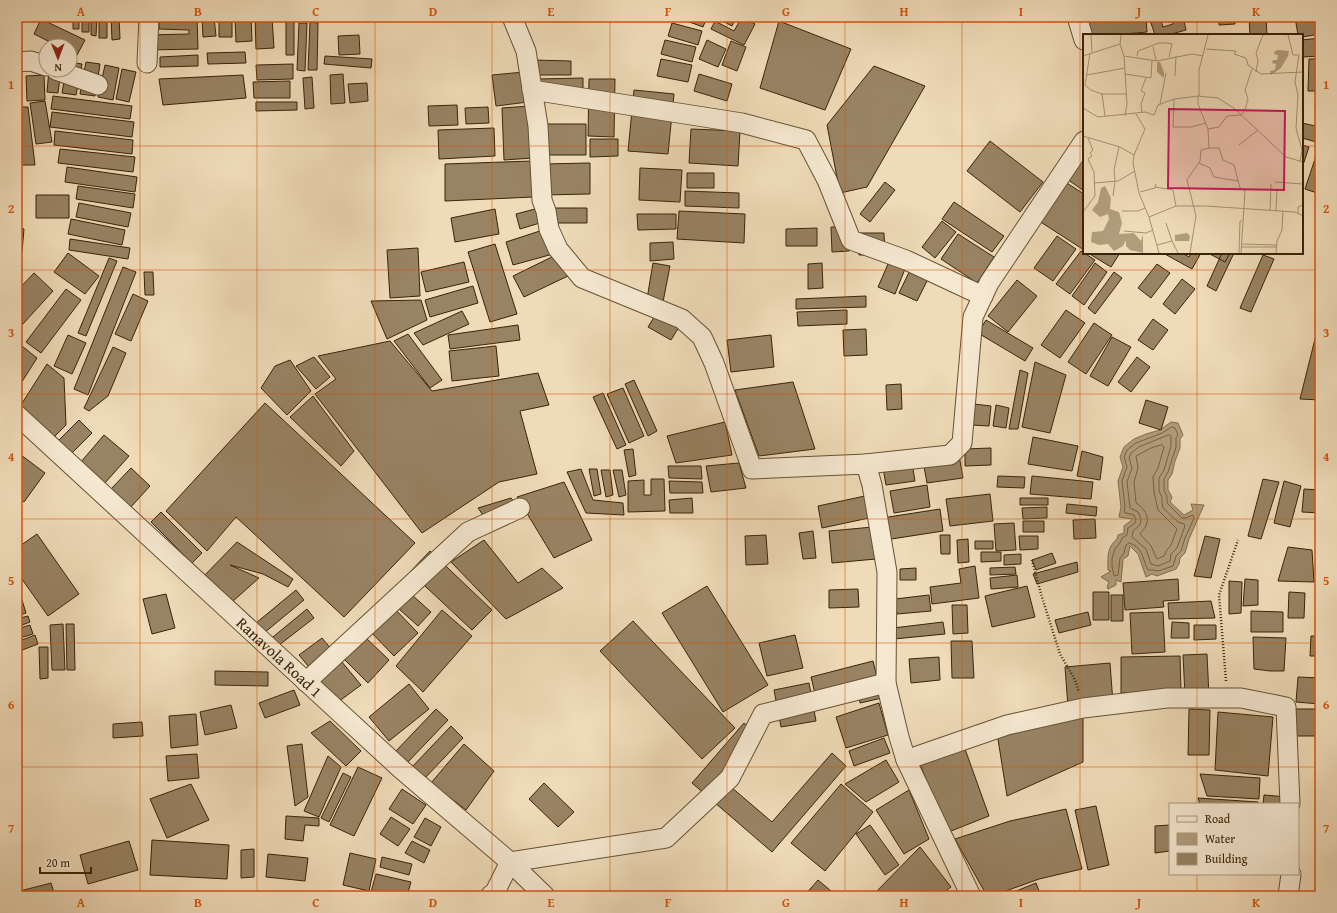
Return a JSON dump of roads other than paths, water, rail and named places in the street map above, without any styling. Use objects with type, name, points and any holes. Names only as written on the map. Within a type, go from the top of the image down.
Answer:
[{"type":"street","points":[[147,63],[149,17]]},
{"type":"street","points":[[512,17],[526,51],[538,126],[542,200],[546,211],[549,229],[558,249],[582,278],[682,319],[702,337],[714,363],[752,469],[866,464],[950,455],[962,443],[972,318],[988,283],[1083,142]]},
{"type":"street","points":[[1077,17],[1083,37]]},
{"type":"street","points":[[17,62],[31,61],[38,63]]},
{"type":"street","points":[[78,78],[98,85]]},
{"type":"street","points":[[532,90],[742,123],[806,140],[827,180],[851,240],[906,260],[983,296]]},
{"type":"street","name":"Ranavola Road 1","points":[[17,416],[401,769],[510,862],[545,896]]},
{"type":"street","points":[[866,464],[872,485],[887,572],[886,683],[899,737],[906,760],[971,896]]},
{"type":"street","points":[[306,682],[468,532],[520,508]]},
{"type":"street","points":[[490,896],[495,892],[510,862],[666,838],[730,778],[763,714],[886,683]]},
{"type":"street","points":[[906,760],[1007,725],[1083,708],[1167,698],[1241,698],[1286,707],[1290,803]]},
{"type":"street","points":[[1288,896],[1291,875]]},
{"type":"water","points":[[1171,422],[1178,423],[1183,435],[1180,439],[1180,448],[1172,474],[1168,480],[1168,490],[1172,497],[1170,502],[1184,515],[1193,510],[1191,504],[1204,505],[1189,539],[1185,553],[1180,558],[1176,569],[1157,576],[1152,574],[1146,577],[1138,554],[1130,546],[1128,556],[1123,559],[1121,582],[1116,580],[1116,585],[1108,589],[1107,587],[1109,582],[1101,577],[1111,571],[1108,570],[1110,549],[1118,535],[1124,533],[1124,526],[1133,519],[1119,517],[1121,507],[1118,481],[1123,467],[1120,457],[1124,447],[1134,439],[1160,430]]}]
